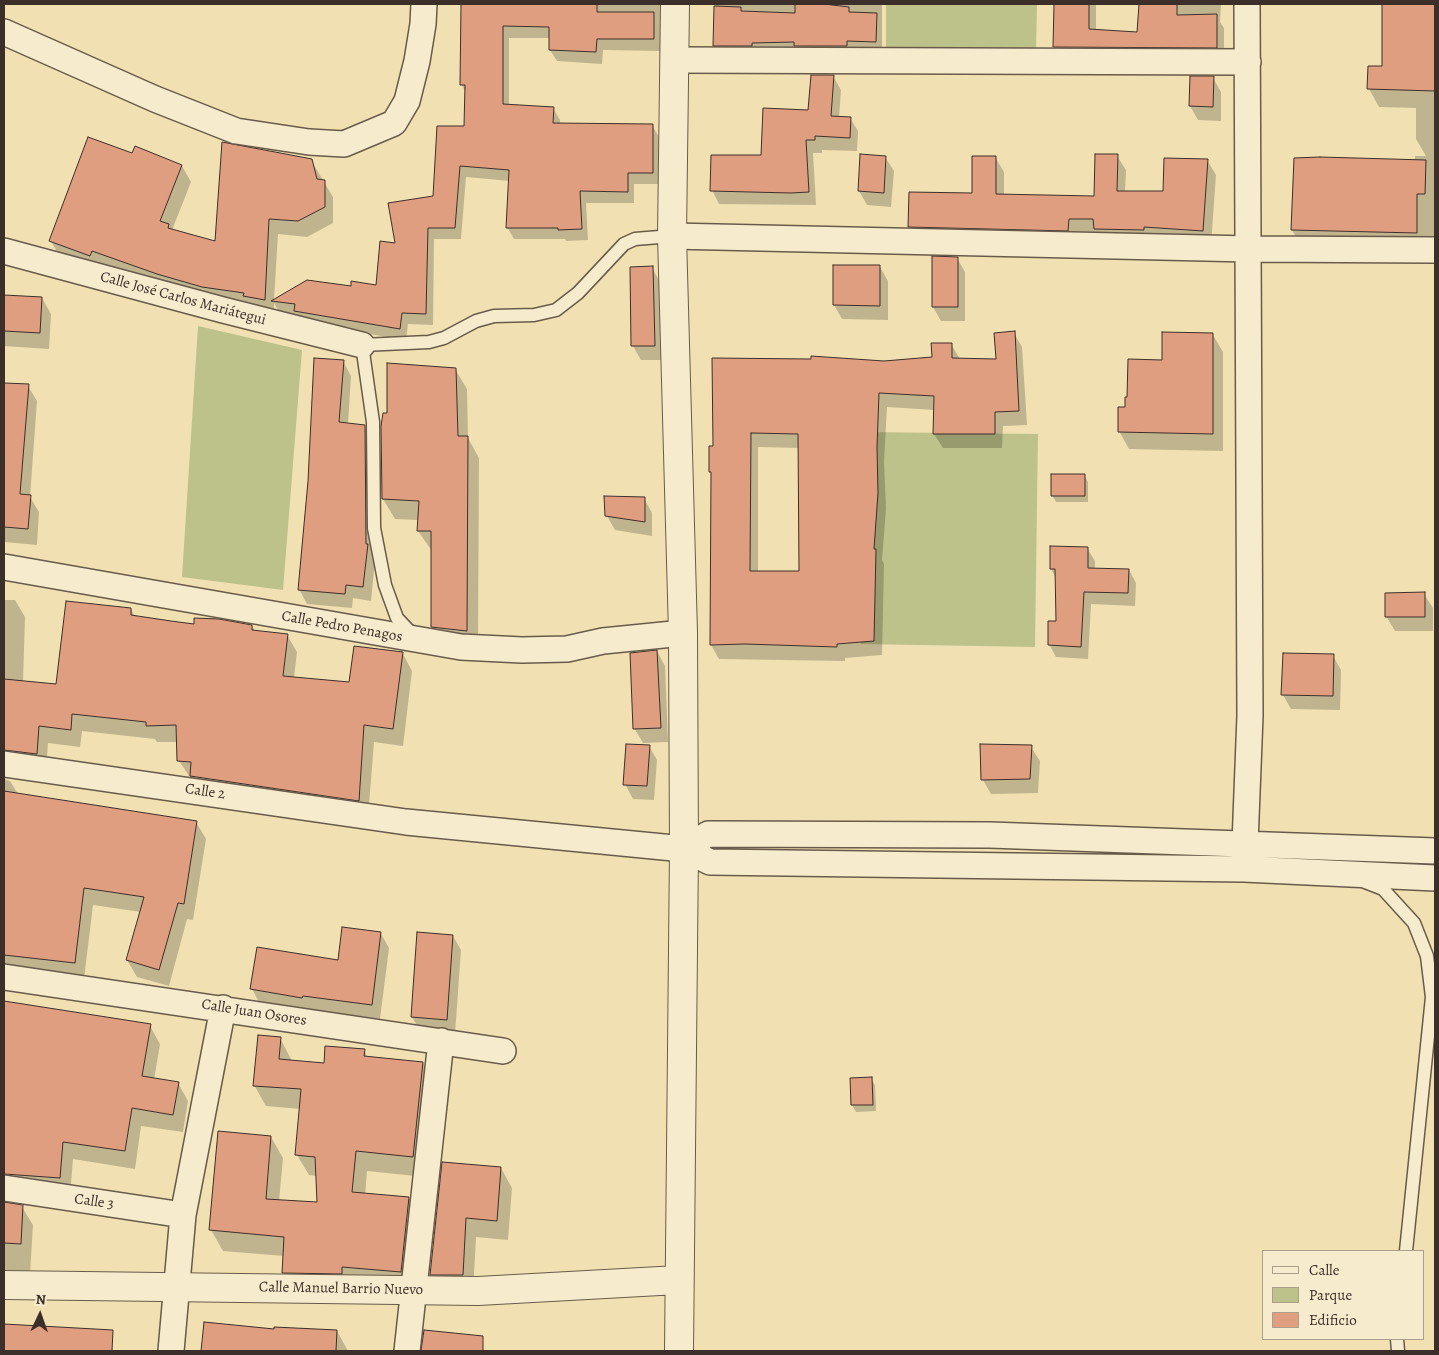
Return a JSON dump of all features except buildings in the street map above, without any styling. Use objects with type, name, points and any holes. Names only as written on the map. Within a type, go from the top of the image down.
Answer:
[{"type":"street","points":[[4,32],[154,99],[236,132],[309,142],[344,144],[394,123],[402,108],[417,61],[424,4]]},
{"type":"street","points":[[675,4],[672,236],[683,633],[684,850],[678,1280],[679,1351]]},
{"type":"street","points":[[1244,870],[1250,716],[1247,4]]},
{"type":"street","points":[[675,60],[1248,62]]},
{"type":"street","points":[[672,236],[1249,249],[1435,250]]},
{"type":"street","name":"Calle José Carlos Mariátegui","points":[[4,251],[362,345]]},
{"type":"street","name":"Calle Pedro Penagos","points":[[4,567],[418,641],[461,647],[522,650],[567,648],[683,633]]},
{"type":"street","name":"Calle 2","points":[[4,764],[406,822],[684,850],[710,862],[1244,870],[1435,878]]},
{"type":"street","points":[[684,850],[708,834],[990,835],[1245,842],[1435,851]]},
{"type":"street","name":"Calle Juan Osores","points":[[4,978],[223,1008],[503,1050]]},
{"type":"street","points":[[171,1351],[183,1215],[223,1008]]},
{"type":"street","points":[[407,1351],[441,1042]]},
{"type":"street","name":"Calle 3","points":[[4,1188],[183,1215]]},
{"type":"street","name":"Calle Manuel Barrio Nuevo","points":[[4,1285],[478,1291],[678,1280]]},
{"type":"lane","points":[[418,641],[397,618],[385,585],[379,556],[374,528],[373,422],[362,345],[429,342],[444,338],[476,321],[494,316],[534,315],[556,310],[578,293],[624,244],[635,239],[672,236]]},
{"type":"lane","points":[[1347,874],[1383,889],[1414,923],[1427,956],[1432,997],[1406,1250]]},
{"type":"green space","points":[[886,4],[1037,4],[1036,50],[886,48]]},
{"type":"green space","points":[[198,326],[302,350],[283,590],[182,577]]},
{"type":"green space","points":[[863,432],[1038,434],[1035,647],[861,644]]}]
